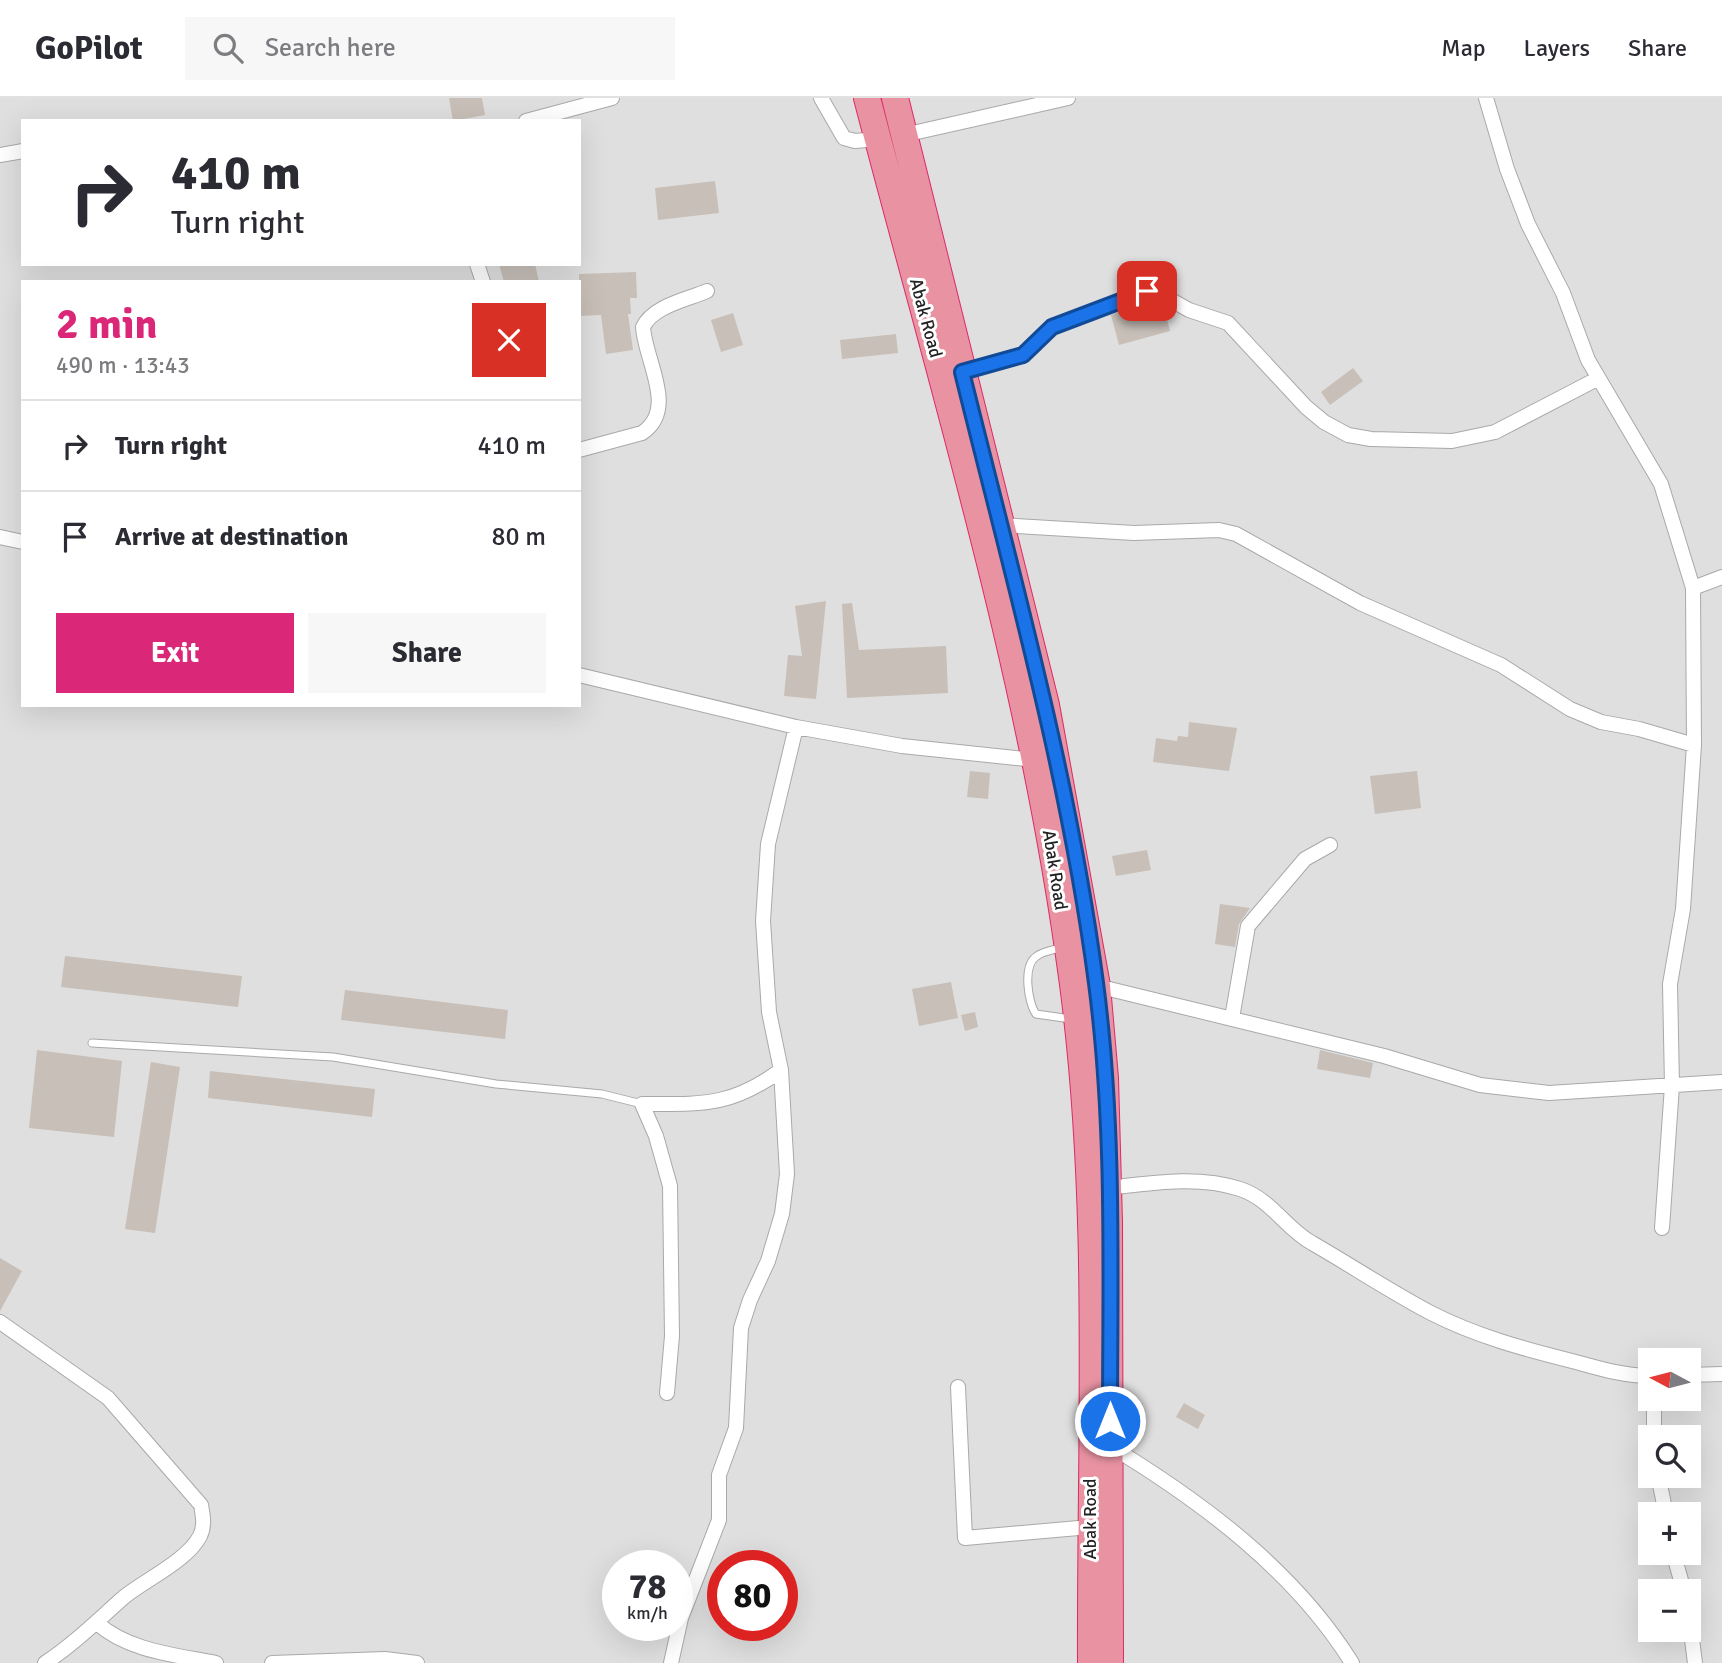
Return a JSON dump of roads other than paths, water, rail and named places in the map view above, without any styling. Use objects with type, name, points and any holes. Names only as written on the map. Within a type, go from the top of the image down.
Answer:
[{"type":"highway","name":"Abak Road","points":[[867,98],[891,137],[962,372],[1046,705],[1097,986],[1105,1078],[1110,1446],[1099,1527],[1091,1663]]},
{"type":"highway","name":"Abak Road","points":[[895,98],[891,137],[1015,660],[1067,946],[1077,1020],[1089,1156],[1099,1527],[1110,1663]]},
{"type":"street","points":[[533,119],[612,98]]},
{"type":"street","points":[[821,98],[844,138],[855,141],[891,137],[1068,98]]},
{"type":"street","points":[[1486,98],[1507,169],[1528,224],[1563,293],[1597,379],[1661,484],[1693,588],[1694,745],[1683,909],[1670,984],[1672,1086],[1662,1228]]},
{"type":"street","points":[[0,155],[21,151]]},
{"type":"street","points":[[581,449],[642,433],[650,427],[656,419],[660,403],[643,327],[647,317],[707,291]]},
{"type":"street","points":[[962,372],[1023,355],[1052,327],[1147,291],[1164,296],[1189,310],[1228,323],[1306,408],[1324,422],[1360,437],[1452,441],[1495,432],[1597,379]]},
{"type":"street","points":[[1001,525],[1134,533],[1219,530],[1236,534],[1360,603],[1501,666],[1570,709],[1601,722],[1639,729],[1694,745]]},
{"type":"street","points":[[0,537],[21,542]]},
{"type":"street","points":[[1693,588],[1722,577]]},
{"type":"street","points":[[581,675],[796,727],[902,746],[1035,760]]},
{"type":"street","points":[[671,1663],[681,1618],[719,1520],[719,1475],[736,1427],[741,1328],[750,1300],[768,1261],[782,1214],[788,1174],[781,1070],[769,1012],[763,920],[768,844],[796,727]]},
{"type":"street","points":[[1232,1018],[1248,926],[1305,859],[1330,845]]},
{"type":"street","points":[[1097,986],[1384,1056],[1480,1085],[1549,1093],[1722,1082]]},
{"type":"street","points":[[667,1392],[672,1324],[670,1186],[642,1104],[724,1101],[753,1091],[781,1070]]},
{"type":"street","points":[[1108,1188],[1170,1181],[1242,1189],[1274,1209],[1309,1242],[1431,1313],[1521,1349],[1605,1370],[1638,1374]]},
{"type":"street","points":[[0,1322],[108,1398],[201,1505],[204,1520],[200,1537],[183,1555],[125,1596],[97,1623],[45,1663]]},
{"type":"street","points":[[1701,1375],[1722,1374]]},
{"type":"street","points":[[958,1387],[965,1538],[1099,1527]]},
{"type":"street","points":[[1110,1446],[1218,1518],[1333,1633],[1352,1663]]},
{"type":"street","points":[[97,1623],[109,1634],[129,1643],[216,1663]]},
{"type":"street","points":[[1692,1642],[1695,1663]]},
{"type":"street","points":[[272,1663],[385,1660],[417,1663]]},
{"type":"lane","points":[[1067,946],[1036,956],[1030,967],[1029,992],[1036,1014],[1077,1020]]},
{"type":"lane","points":[[92,1043],[333,1057],[496,1084],[602,1094],[642,1104]]}]
